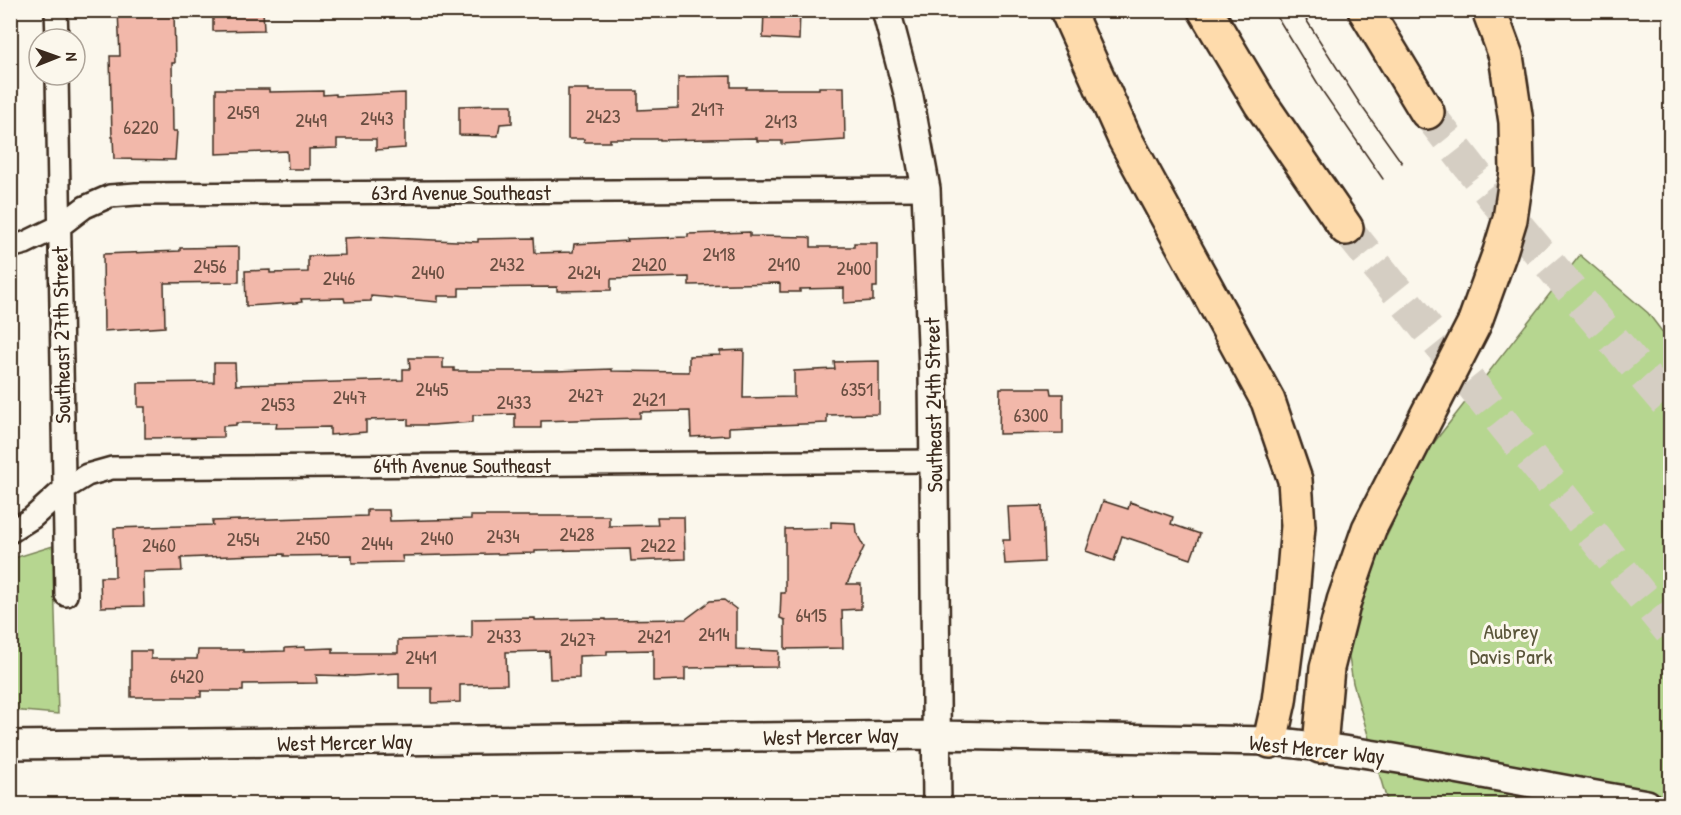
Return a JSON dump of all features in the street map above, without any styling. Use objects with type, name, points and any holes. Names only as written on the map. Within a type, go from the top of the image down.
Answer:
[{"type":"highway","points":[[1067,10],[1125,139],[1268,401],[1295,480],[1297,538],[1279,701],[1270,741]]},
{"type":"highway","points":[[1204,10],[1261,104],[1346,228]]},
{"type":"highway","points":[[1365,10],[1427,112]]},
{"type":"highway","points":[[1320,746],[1328,668],[1344,601],[1369,529],[1473,324],[1510,219],[1516,172],[1516,122],[1506,56],[1489,10]]},
{"type":"street","points":[[56,10],[57,27]]},
{"type":"street","name":"Southeast 24th Street","points":[[886,10],[909,97],[926,189],[933,371],[937,804]]},
{"type":"street","name":"Southeast 27th Street","points":[[57,87],[66,595]]},
{"type":"street","name":"63rd Avenue Southeast","points":[[10,247],[25,243],[60,226],[85,207],[110,196],[136,194],[926,189]]},
{"type":"street","name":"64th Avenue Southeast","points":[[10,532],[32,518],[64,489],[87,475],[112,468],[934,461]]},
{"type":"street","name":"West Mercer Way","points":[[10,745],[936,735],[1270,741],[1407,759],[1647,804]]},
{"type":"green space","name":"Aubrey Davis Park","points":[[1580,255],[1648,313],[1670,342],[1670,804],[1395,804],[1387,801],[1353,683],[1348,651],[1360,591],[1429,449]]},
{"type":"green space","points":[[53,546],[58,714],[11,710],[11,559]]},
{"type":"building","points":[[118,10],[174,10],[175,63],[172,63],[173,131],[177,131],[175,160],[114,159],[110,56],[120,56]]},
{"type":"building","points":[[213,10],[263,10],[264,30],[213,31]]},
{"type":"building","points":[[764,10],[800,10],[799,40],[763,38]]},
{"type":"building","points":[[731,76],[731,87],[747,87],[746,89],[844,87],[845,140],[782,144],[782,141],[757,141],[757,138],[610,139],[610,142],[584,142],[584,139],[568,139],[568,89],[638,91],[638,110],[678,108],[678,77]]},
{"type":"building","points":[[216,89],[269,89],[269,92],[323,91],[323,95],[336,94],[336,96],[405,93],[405,148],[376,150],[376,139],[337,139],[337,148],[309,149],[309,169],[288,169],[287,151],[216,154]]},
{"type":"building","points":[[512,105],[512,123],[500,124],[498,136],[459,135],[459,106]]},
{"type":"building","points":[[750,232],[750,236],[807,237],[811,238],[811,247],[854,247],[854,243],[877,243],[877,287],[873,287],[873,301],[844,303],[844,288],[780,292],[779,283],[689,285],[689,277],[611,279],[611,290],[557,291],[557,287],[459,288],[459,296],[438,296],[438,302],[371,296],[371,301],[345,302],[344,298],[301,299],[302,302],[295,303],[246,306],[245,271],[308,272],[308,256],[345,255],[344,238],[478,242],[478,239],[534,238],[535,253],[573,252],[574,244],[688,237],[688,234]]},
{"type":"building","points":[[239,247],[239,282],[164,283],[165,327],[104,331],[103,254],[180,251],[180,248]]},
{"type":"building","points":[[744,350],[743,398],[794,397],[794,371],[835,369],[834,362],[879,361],[879,414],[827,415],[827,423],[729,427],[729,435],[691,437],[690,411],[640,412],[640,418],[541,421],[541,428],[515,428],[515,414],[473,415],[473,422],[432,425],[408,425],[408,419],[366,420],[366,432],[330,435],[330,427],[276,428],[277,423],[236,423],[236,425],[223,426],[223,437],[145,438],[145,407],[138,407],[138,383],[214,382],[214,363],[235,363],[236,385],[403,380],[403,369],[410,369],[409,358],[443,358],[443,368],[454,368],[454,371],[612,369],[612,371],[689,372],[689,356],[720,355],[720,351]]},
{"type":"building","points":[[1000,388],[1050,388],[1051,394],[1063,394],[1063,433],[999,434]]},
{"type":"building","points":[[1103,501],[1128,509],[1130,502],[1173,517],[1171,524],[1200,534],[1191,559],[1122,536],[1114,561],[1086,551]]},
{"type":"building","points":[[1042,506],[1044,562],[1005,564],[1003,540],[1010,540],[1008,507]]},
{"type":"building","points":[[367,510],[389,510],[390,521],[471,519],[471,516],[609,516],[609,526],[658,525],[657,517],[684,517],[685,559],[631,561],[630,549],[402,556],[403,562],[352,563],[352,555],[284,556],[284,554],[181,558],[182,571],[143,572],[144,606],[101,607],[100,577],[115,577],[114,528],[213,525],[212,521],[367,516]]},
{"type":"building","points":[[831,522],[855,523],[856,532],[864,547],[847,584],[861,584],[861,609],[842,610],[843,648],[785,649],[785,620],[780,618],[781,593],[785,593],[785,529],[831,528]]},
{"type":"building","points":[[724,600],[736,609],[736,649],[779,651],[778,667],[685,668],[685,680],[653,681],[653,650],[607,651],[607,655],[579,656],[579,678],[550,679],[549,651],[506,652],[507,684],[460,685],[460,702],[432,703],[432,688],[399,688],[399,673],[354,676],[316,675],[317,683],[243,684],[243,691],[201,691],[201,697],[131,697],[131,651],[151,651],[151,659],[197,659],[198,650],[285,651],[285,648],[305,647],[305,649],[333,648],[333,653],[398,653],[398,640],[472,638],[472,619],[686,619],[710,601]]},
{"type":"tunnel","points":[[1427,112],[1498,203],[1670,407]]},
{"type":"tunnel","points":[[1346,228],[1670,631]]},
{"type":"tram line","points":[[1273,10],[1323,92],[1383,179]]},
{"type":"tram line","points":[[1300,10],[1360,104],[1402,163]]}]
